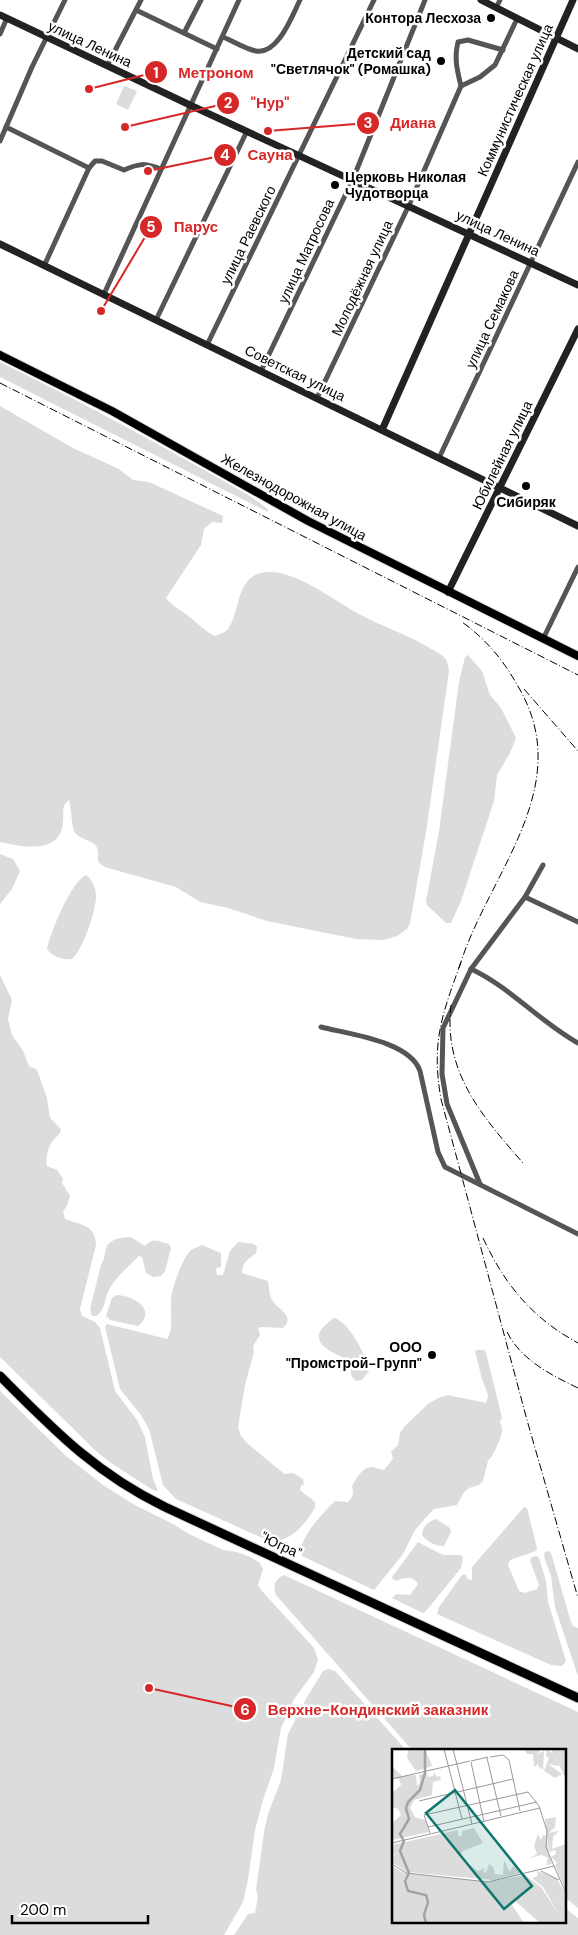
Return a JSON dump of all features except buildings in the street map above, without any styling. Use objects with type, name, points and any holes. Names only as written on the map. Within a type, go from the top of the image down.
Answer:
[{"type":"highway","name":"\"Югра\"","points":[[0,1376],[75,1449],[93,1464],[133,1490],[578,1698]]},
{"type":"main road","name":"Железнодорожная улица","points":[[0,355],[112,411],[308,522],[578,656]]},
{"type":"street","points":[[0,140],[66,0]]},
{"type":"street","points":[[107,66],[141,0]]},
{"type":"street","points":[[184,33],[201,0]]},
{"type":"street","points":[[104,294],[160,169],[192,106],[240,0]]},
{"type":"street","points":[[223,37],[254,51],[268,50],[281,36],[300,0]]},
{"type":"street","name":"улица Раевского","points":[[206,345],[374,0]]},
{"type":"street","name":"улица Матросова","points":[[261,371],[353,179],[424,0]]},
{"type":"street","points":[[481,0],[578,49]]},
{"type":"street","points":[[496,8],[500,0]]},
{"type":"street","name":"Коммунистическая улица","points":[[382,430],[573,0]]},
{"type":"street","points":[[136,10],[218,49]]},
{"type":"street","name":"улица Ленина","points":[[0,15],[578,285]]},
{"type":"street","points":[[0,34],[7,18]]},
{"type":"street","points":[[503,50],[468,40],[458,42],[456,69],[461,86],[490,70],[503,50],[518,19]]},
{"type":"street","name":"Молодёжная улица","points":[[318,398],[409,205],[461,86]]},
{"type":"street","points":[[6,127],[89,168]]},
{"type":"street","points":[[156,320],[247,131]]},
{"type":"street","points":[[44,266],[89,168],[98,160],[124,170],[132,165],[141,163],[160,169]]},
{"type":"street","name":"улица Семакова","points":[[439,458],[578,162]]},
{"type":"street","name":"Советская улица","points":[[0,244],[578,526]]},
{"type":"street","name":"Юбилейная улица","points":[[448,592],[578,329]]},
{"type":"street","points":[[543,639],[578,567]]},
{"type":"street","points":[[480,1185],[447,1104],[442,1074],[443,1028],[471,969],[525,897],[543,865]]},
{"type":"street","points":[[525,897],[578,922]]},
{"type":"street","points":[[471,969],[490,978],[551,1026],[578,1043]]},
{"type":"street","points":[[321,1027],[384,1043],[414,1060],[420,1070],[442,1163],[449,1170],[578,1234]]},
{"type":"shaded area","points":[[124,86],[137,91],[128,110],[116,104]]},
{"type":"shaded area","points":[[0,362],[191,462],[253,498],[268,509],[268,512],[0,377]]},
{"type":"shaded area","points":[[0,406],[73,448],[119,469],[133,480],[149,482],[223,516],[222,523],[212,522],[204,529],[201,545],[166,598],[215,636],[228,629],[235,614],[242,590],[251,578],[258,574],[270,572],[297,578],[359,614],[420,642],[445,659],[449,671],[426,832],[410,923],[407,929],[397,936],[384,940],[356,939],[267,921],[228,908],[200,902],[176,887],[108,868],[98,861],[96,846],[92,842],[78,836],[74,831],[69,800],[64,807],[61,832],[56,839],[48,844],[29,847],[0,842]]},
{"type":"shaded area","points":[[468,655],[482,671],[490,695],[501,708],[516,738],[510,753],[497,775],[494,801],[461,901],[451,923],[446,923],[427,905],[426,901],[439,831],[459,682],[465,657]]},
{"type":"shaded area","points":[[0,854],[13,859],[20,871],[12,889],[0,904]]},
{"type":"shaded area","points":[[86,875],[93,884],[96,896],[94,911],[88,929],[72,959],[58,957],[47,949],[52,932],[68,897],[74,887]]},
{"type":"shaded area","points":[[0,975],[12,1000],[8,1019],[12,1035],[23,1051],[29,1066],[37,1070],[47,1098],[50,1118],[61,1129],[49,1147],[46,1163],[47,1166],[57,1170],[70,1196],[67,1206],[63,1211],[65,1219],[86,1227],[93,1233],[95,1238],[96,1245],[80,1309],[82,1316],[95,1322],[100,1328],[115,1391],[137,1420],[145,1437],[153,1479],[158,1491],[153,1490],[111,1463],[96,1451],[0,1357]]},
{"type":"shaded area","points":[[131,1237],[145,1246],[151,1241],[169,1244],[171,1248],[165,1271],[161,1276],[153,1277],[146,1273],[142,1257],[139,1256],[123,1271],[113,1284],[102,1310],[96,1316],[92,1316],[90,1309],[105,1251],[108,1245],[116,1239]]},
{"type":"shaded area","points":[[238,1242],[254,1244],[257,1247],[256,1253],[244,1264],[242,1273],[268,1281],[269,1292],[273,1302],[284,1312],[288,1319],[283,1328],[258,1328],[260,1335],[253,1346],[254,1352],[245,1385],[238,1427],[241,1436],[248,1444],[282,1472],[285,1474],[293,1473],[303,1479],[304,1484],[300,1490],[315,1502],[315,1507],[302,1526],[290,1536],[276,1541],[269,1541],[176,1499],[163,1485],[149,1429],[141,1415],[120,1389],[105,1327],[107,1324],[167,1339],[171,1326],[173,1289],[181,1266],[188,1254],[191,1250],[202,1245],[221,1253],[221,1267],[216,1270],[217,1275],[223,1275],[230,1251]]},
{"type":"shaded area","points":[[116,1295],[129,1298],[141,1304],[145,1314],[138,1326],[110,1320],[106,1316],[112,1298]]},
{"type":"shaded area","points":[[334,1318],[346,1326],[365,1357],[369,1371],[362,1380],[356,1381],[352,1377],[352,1363],[350,1361],[333,1353],[321,1344],[320,1332]]},
{"type":"shaded area","points":[[484,1350],[486,1353],[502,1418],[500,1421],[502,1428],[501,1436],[495,1451],[488,1461],[483,1481],[464,1492],[457,1505],[434,1509],[429,1514],[415,1530],[403,1554],[374,1590],[302,1556],[303,1542],[318,1519],[335,1501],[348,1502],[353,1495],[352,1486],[366,1469],[372,1467],[384,1470],[393,1459],[391,1452],[398,1445],[400,1433],[428,1404],[448,1395],[486,1403],[488,1395],[475,1351]]},
{"type":"shaded area","points":[[0,1391],[66,1456],[103,1485],[133,1504],[187,1533],[223,1550],[237,1552],[260,1563],[263,1569],[258,1585],[261,1590],[314,1648],[318,1659],[314,1672],[294,1699],[281,1728],[274,1768],[255,1830],[243,1902],[224,1935],[0,1935]]},
{"type":"shaded area","points":[[524,1507],[527,1508],[537,1548],[536,1551],[510,1560],[508,1565],[519,1591],[525,1593],[537,1589],[539,1585],[530,1560],[532,1557],[537,1556],[539,1558],[546,1581],[548,1602],[566,1661],[562,1666],[551,1665],[437,1614],[439,1607],[462,1575],[465,1574],[468,1579],[472,1580],[472,1567]]},
{"type":"shaded area","points":[[436,1519],[450,1528],[451,1532],[444,1546],[432,1543],[422,1535],[426,1525]]},
{"type":"shaded area","points":[[418,1542],[443,1555],[460,1555],[463,1557],[461,1568],[423,1613],[392,1598],[396,1594],[410,1595],[418,1584],[411,1578],[396,1581],[392,1577]]},
{"type":"shaded area","points":[[545,1552],[551,1553],[571,1622],[573,1626],[578,1628],[578,1676],[555,1607],[551,1576],[544,1557]]},
{"type":"shaded area","points":[[284,1575],[578,1712],[578,1908],[566,1899],[566,1749],[411,1749],[276,1595],[275,1584]]},
{"type":"shaded area","points":[[329,1669],[335,1671],[405,1749],[392,1749],[392,1922],[566,1922],[566,1909],[578,1918],[578,1935],[234,1935],[248,1914],[255,1913],[258,1897],[256,1890],[264,1832],[268,1814],[281,1780],[288,1734],[323,1671]]},
{"type":"railway","points":[[0,383],[578,675]]},
{"type":"railway","points":[[459,968],[472,933],[521,831],[533,796],[538,761],[534,725],[519,688],[494,652],[462,622]]},
{"type":"railway","points":[[524,689],[578,751]]},
{"type":"railway","points":[[461,962],[448,998],[440,1029],[437,1061],[441,1099],[527,1420],[578,1598]]},
{"type":"railway","points":[[451,1005],[450,1029],[453,1051],[459,1072],[480,1110],[523,1163]]},
{"type":"railway","points":[[483,1238],[501,1271],[522,1299],[547,1323],[578,1343]]},
{"type":"railway","points":[[507,1332],[528,1359],[557,1378],[578,1388]]},
{"type":"place","name":"Контора Лесхоза","points":[[491,18]]},
{"type":"place","name":"Детский сад \"Светлячок\" (Ромашка)","points":[[441,61]]},
{"type":"place","name":"Метроном","points":[[89,89]]},
{"type":"place","name":"\"Нур\"","points":[[125,127]]},
{"type":"place","name":"Диана","points":[[268,131]]},
{"type":"place","name":"Сауна","points":[[148,171]]},
{"type":"place","name":"Церковь Николая Чудотворца","points":[[335,185]]},
{"type":"place","name":"Парус","points":[[101,311]]},
{"type":"place","name":"Сибиряк","points":[[526,486]]},
{"type":"place","name":"ООО \"Промстрой-Групп\"","points":[[432,1355]]},
{"type":"place","name":"Верхне-Кондинский заказник","points":[[149,1688]]}]
